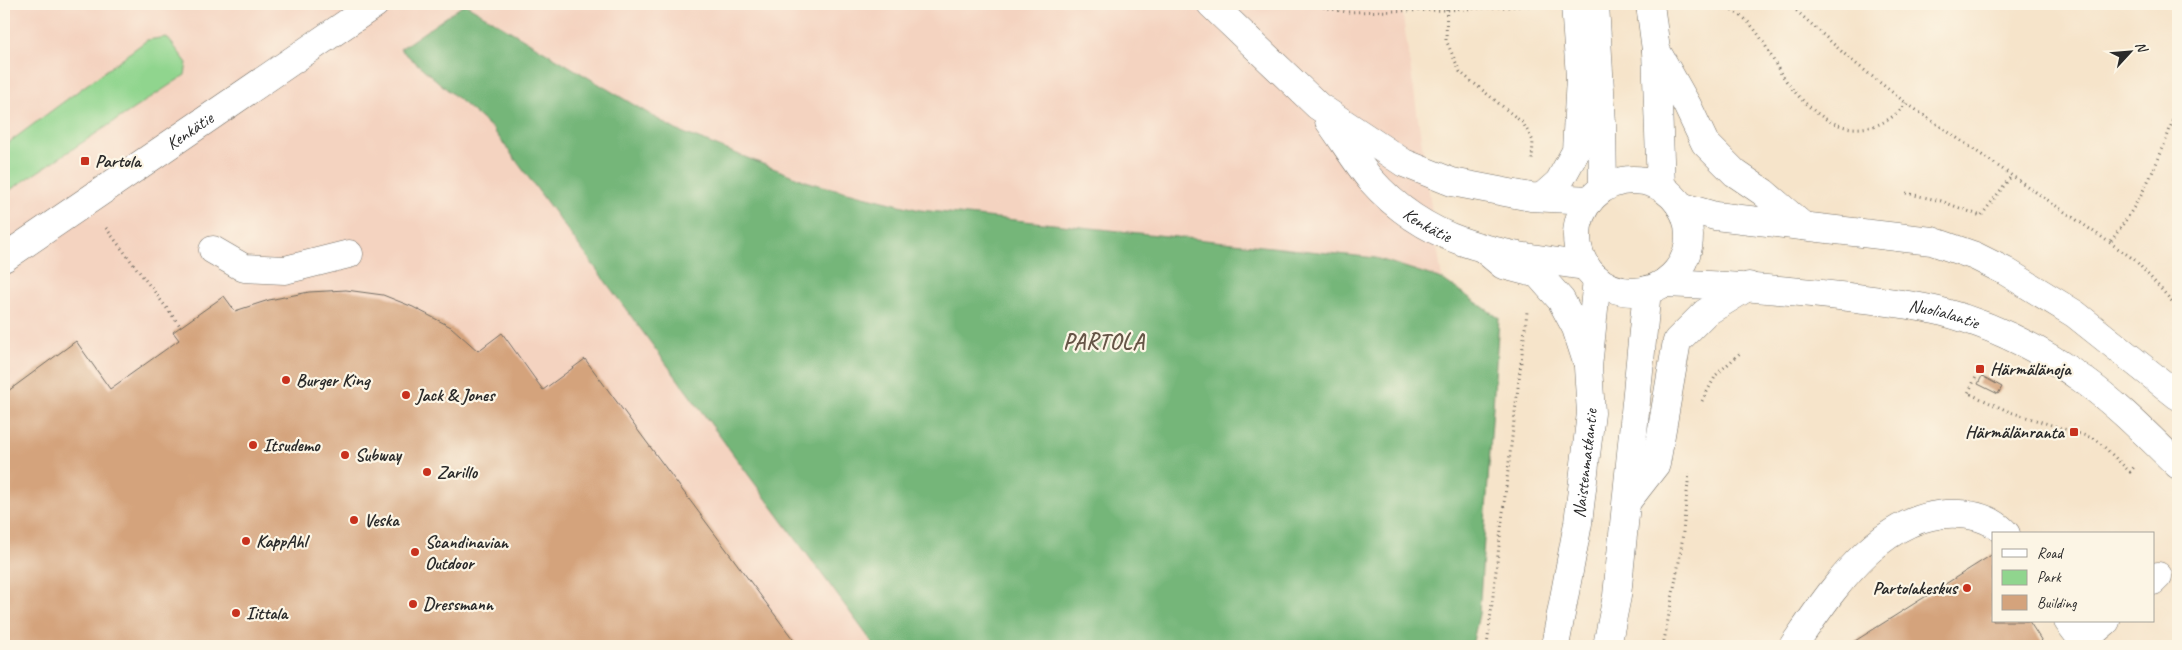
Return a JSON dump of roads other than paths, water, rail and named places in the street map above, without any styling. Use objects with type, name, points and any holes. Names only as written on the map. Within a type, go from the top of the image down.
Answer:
[{"type":"street","name":"Kenkätie","points":[[4,258],[376,4]]},
{"type":"street","name":"Kenkätie","points":[[1211,4],[1318,106],[1382,150],[1423,172],[1452,182],[1536,197],[1596,194]]},
{"type":"street","points":[[1536,197],[1559,182],[1576,151],[1580,77],[1562,4]]},
{"type":"street","points":[[1595,4],[1596,194]]},
{"type":"street","points":[[1650,4],[1656,50],[1661,187]]},
{"type":"street","points":[[1656,50],[1687,105],[1705,143],[1734,173],[1763,192],[1803,226]]},
{"type":"street","name":"Kenkätie","points":[[1318,106],[1372,180],[1407,212],[1434,231],[1485,250],[1591,272]]},
{"type":"street","points":[[1636,180],[1661,187],[1680,206],[1688,222],[1689,240],[1685,257],[1676,272],[1655,286],[1630,292],[1612,288],[1591,272],[1579,250],[1577,232],[1581,215],[1596,194],[1619,182],[1636,180]]},
{"type":"street","points":[[1680,206],[1715,216],[1932,241],[1975,256],[2005,271],[2075,314],[2178,396]]},
{"type":"street","points":[[213,250],[244,268],[285,270],[349,254]]},
{"type":"street","points":[[1485,250],[1503,265],[1538,274],[1561,300],[1576,328],[1588,367]]},
{"type":"street","name":"Naistenmatkantie","points":[[1555,646],[1578,523],[1591,413],[1588,367],[1591,272]]},
{"type":"street","points":[[1608,646],[1617,596],[1655,286]]},
{"type":"street","name":"Nuolialantie","points":[[1655,286],[1749,286],[1890,302],[1939,311],[1994,330],[2024,344],[2082,379],[2141,429],[2178,465]]},
{"type":"street","points":[[1628,500],[1656,464],[1677,341],[1705,313],[1749,286]]},
{"type":"street","points":[[1793,646],[1829,595],[1859,559],[1889,535],[1919,518],[1948,513],[1977,515],[2001,528],[2004,532]]},
{"type":"street","points":[[2069,622],[2083,641],[2105,622]]},
{"type":"place","name":"Partola","points":[[85,161]]},
{"type":"place","name":"Härmälänoja","points":[[1980,369]]},
{"type":"place","name":"Burger King","points":[[286,380]]},
{"type":"place","name":"Jack & Jones","points":[[406,395]]},
{"type":"place","name":"Härmälänranta","points":[[2074,432]]},
{"type":"place","name":"Itsudemo","points":[[253,445]]},
{"type":"place","name":"Subway","points":[[345,455]]},
{"type":"place","name":"Zarillo","points":[[427,472]]},
{"type":"place","name":"Veska","points":[[354,520]]},
{"type":"place","name":"KappAhl","points":[[246,541]]},
{"type":"place","name":"Scandinavian Outdoor","points":[[415,552]]},
{"type":"place","name":"Partolakeskus","points":[[1967,588]]},
{"type":"place","name":"Dressmann","points":[[413,604]]},
{"type":"place","name":"Iittala","points":[[236,613]]},
{"type":"district","name":"PARTOLA","points":[[1104,341]]}]
